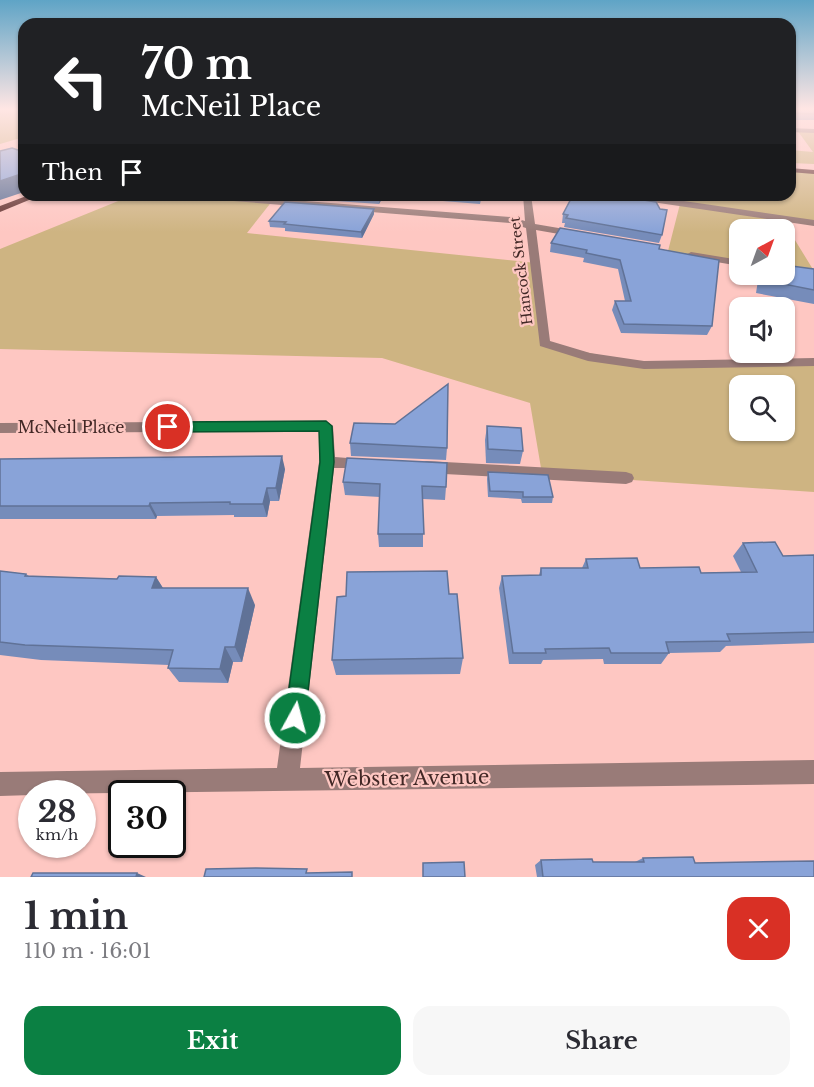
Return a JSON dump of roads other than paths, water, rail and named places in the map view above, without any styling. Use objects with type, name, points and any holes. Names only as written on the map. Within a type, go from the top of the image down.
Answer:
[{"type":"main road","points":[[796,163],[814,164]]},
{"type":"main road","points":[[796,170],[814,172]]},
{"type":"main road","points":[[0,209],[22,201]]},
{"type":"street","points":[[271,201],[512,220],[530,226],[588,236]]},
{"type":"street","name":"Hancock Street","points":[[528,201],[544,343],[588,357],[644,364],[814,362]]},
{"type":"street","points":[[666,201],[814,223]]},
{"type":"street","points":[[678,253],[729,261]]},
{"type":"street","name":"McNeil Place","points":[[0,428],[326,426],[327,462],[287,780]]},
{"type":"street","points":[[327,462],[387,465]]},
{"type":"street","points":[[410,466],[626,478]]},
{"type":"street","name":"Webster Avenue","points":[[0,784],[814,772]]}]
